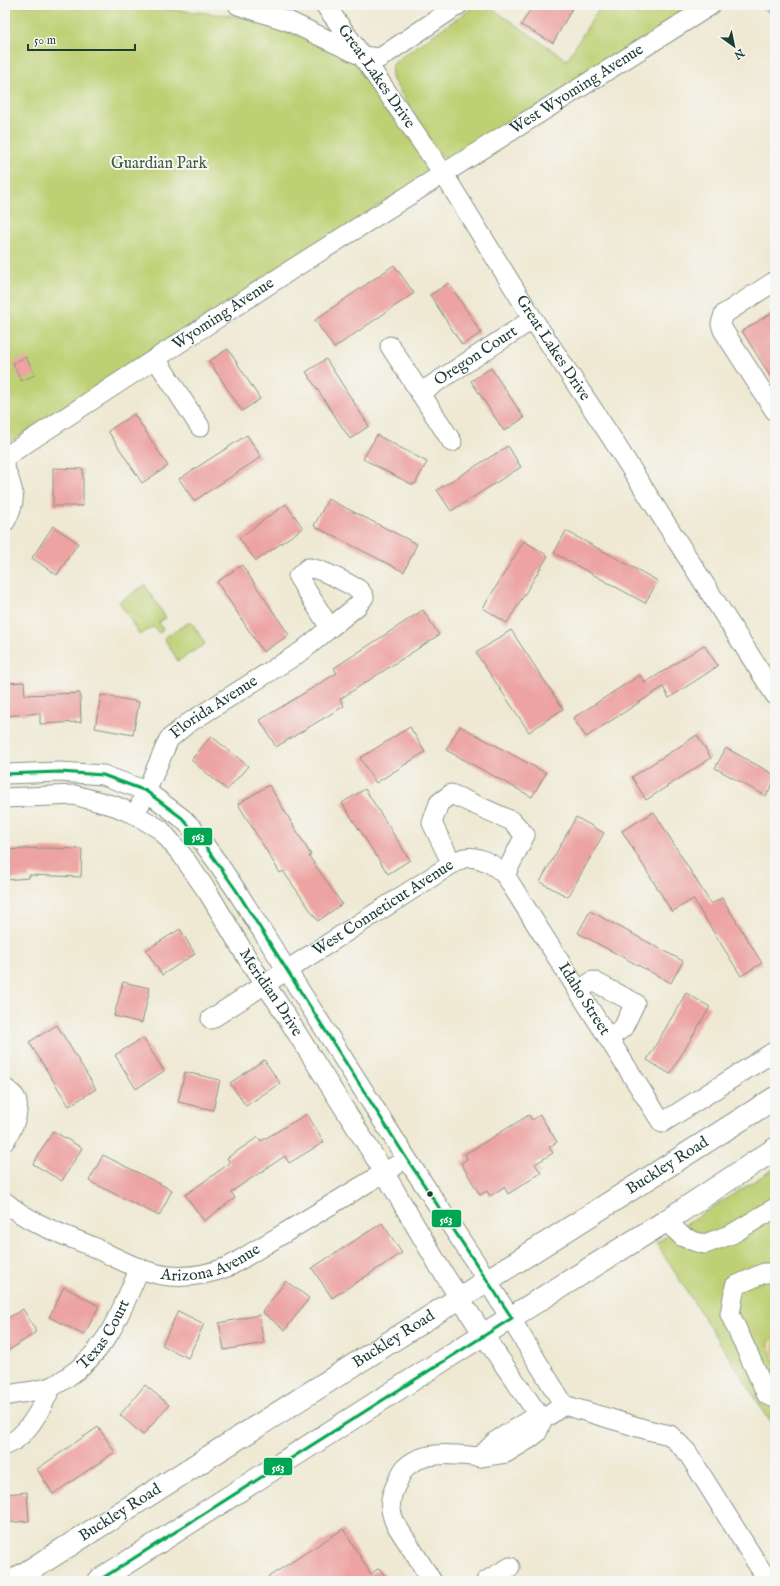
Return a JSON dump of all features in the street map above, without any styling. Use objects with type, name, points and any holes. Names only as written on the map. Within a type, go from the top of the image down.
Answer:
[{"type":"highway","name":"Buckley Road","points":[[14,1576],[488,1281],[775,1098]]},
{"type":"highway","points":[[98,1581],[666,1221],[775,1149]]},
{"type":"street","points":[[238,5],[288,21],[362,56],[380,58],[458,5]]},
{"type":"street","name":"Great Lakes Drive","points":[[325,5],[443,173],[533,319],[609,434],[775,695]]},
{"type":"street","name":"West Wyoming Avenue","points":[[443,173],[711,5]]},
{"type":"street","name":"Wyoming Avenue","points":[[5,457],[297,266],[443,173]]},
{"type":"street","points":[[775,281],[724,314],[721,324],[723,330],[775,411]]},
{"type":"street","name":"Oregon Court","points":[[420,393],[533,319]]},
{"type":"street","name":"Oregon Court","points":[[390,346],[452,442]]},
{"type":"street","points":[[156,359],[200,427]]},
{"type":"street","points":[[5,468],[14,491],[12,508],[5,522]]},
{"type":"street","name":"Florida Avenue","points":[[136,815],[169,739],[187,724],[302,651],[330,628]]},
{"type":"street","name":"Meridian Drive","points":[[5,774],[60,772],[103,775],[146,791],[182,818],[201,840],[236,890],[406,1159],[512,1318],[564,1406]]},
{"type":"street","points":[[452,864],[432,823],[439,803],[451,794],[512,821],[525,835],[505,876]]},
{"type":"street","name":"Meridian Drive","points":[[5,798],[74,795],[115,806],[136,815],[160,830],[182,855],[209,894],[264,985],[276,1000],[384,1172],[440,1268],[542,1420]]},
{"type":"street","name":"West Conneticut Avenue","points":[[212,1019],[452,864],[464,858],[480,859],[495,866],[505,876]]},
{"type":"street","name":"Idaho Street","points":[[505,876],[662,1123],[775,1051]]},
{"type":"street","points":[[578,991],[593,981],[635,1003],[623,1028],[608,1038]]},
{"type":"street","points":[[5,1088],[14,1096],[18,1108],[14,1123],[5,1140]]},
{"type":"street","name":"Arizona Avenue","points":[[5,1202],[12,1209],[30,1219],[140,1268],[169,1276],[188,1277],[209,1274],[230,1266],[406,1159]]},
{"type":"street","points":[[666,1221],[683,1237],[705,1244],[732,1234],[775,1208]]},
{"type":"street","name":"Texas Court","points":[[5,1396],[51,1387],[74,1373],[97,1351],[110,1334],[122,1311],[140,1268]]},
{"type":"street","points":[[775,1273],[764,1273],[735,1286],[730,1314],[767,1395],[775,1398]]},
{"type":"street","points":[[5,1445],[17,1439],[44,1406],[51,1387]]},
{"type":"street","points":[[432,1581],[395,1523],[391,1513],[389,1502],[404,1470],[418,1459],[439,1455],[480,1456],[496,1441],[529,1420],[542,1420],[564,1406],[670,1435],[687,1452],[768,1581]]},
{"type":"street","points":[[486,1581],[510,1567]]},
{"type":"green space","name":"Guardian Park","points":[[5,5],[122,5],[237,16],[353,52],[428,165],[429,173],[5,445]]},
{"type":"green space","points":[[476,5],[487,5],[567,60],[601,5],[698,5],[454,160],[444,158],[439,154],[393,80],[392,70],[393,65],[400,58]]},
{"type":"green space","points":[[145,585],[166,618],[159,622],[163,630],[159,633],[153,627],[140,635],[119,602]]},
{"type":"green space","points":[[191,621],[205,644],[178,661],[164,638]]},
{"type":"green space","points":[[775,1168],[775,1429],[656,1243]]},
{"type":"sand","points":[[774,1337],[775,1362],[773,1361],[768,1343]]},
{"type":"building","points":[[533,5],[574,5],[553,43],[521,25]]},
{"type":"building","points":[[394,265],[414,293],[334,348],[315,320]]},
{"type":"building","points":[[449,283],[481,333],[462,345],[430,295]]},
{"type":"building","points":[[775,311],[775,384],[742,331]]},
{"type":"building","points":[[228,349],[260,399],[242,411],[209,361]]},
{"type":"building","points":[[26,357],[35,375],[21,381],[13,363]]},
{"type":"building","points":[[326,359],[369,426],[350,439],[306,372]]},
{"type":"building","points":[[491,368],[524,418],[504,431],[471,381]]},
{"type":"building","points":[[134,414],[168,466],[142,483],[108,431]]},
{"type":"building","points":[[247,435],[261,457],[194,501],[179,479]]},
{"type":"building","points":[[377,435],[427,462],[415,484],[411,484],[363,459]]},
{"type":"building","points":[[508,446],[521,467],[451,511],[437,490]]},
{"type":"building","points":[[53,468],[83,469],[83,506],[53,506]]},
{"type":"building","points":[[328,499],[417,544],[404,572],[314,526]]},
{"type":"building","points":[[286,504],[303,528],[256,561],[239,538]]},
{"type":"building","points":[[53,526],[78,543],[57,575],[32,558]]},
{"type":"building","points":[[566,531],[658,581],[645,603],[554,553]]},
{"type":"building","points":[[524,541],[548,556],[507,623],[483,608]]},
{"type":"building","points":[[242,565],[289,635],[263,652],[217,582]]},
{"type":"building","points":[[423,610],[439,635],[340,699],[344,706],[276,747],[260,720],[337,673],[334,668]]},
{"type":"building","points":[[511,630],[563,709],[529,732],[476,653]]},
{"type":"building","points":[[704,645],[718,666],[669,698],[663,687],[586,737],[573,718],[640,675],[645,683]]},
{"type":"building","points":[[24,682],[25,695],[80,693],[81,722],[40,724],[40,713],[5,716],[5,683]]},
{"type":"building","points":[[101,695],[139,702],[133,735],[95,728]]},
{"type":"building","points":[[460,726],[546,773],[532,797],[446,750]]},
{"type":"building","points":[[410,727],[425,752],[376,783],[360,758]]},
{"type":"building","points":[[697,735],[711,758],[646,800],[632,777]]},
{"type":"building","points":[[211,736],[248,766],[227,790],[191,760]]},
{"type":"building","points":[[726,748],[775,775],[775,779],[766,796],[715,768]]},
{"type":"building","points":[[269,785],[311,855],[309,856],[342,904],[318,921],[283,871],[280,873],[238,804]]},
{"type":"building","points":[[365,789],[410,860],[388,874],[342,803]]},
{"type":"building","points":[[654,812],[711,904],[722,898],[762,963],[741,976],[693,899],[672,912],[622,831]]},
{"type":"building","points":[[576,817],[604,833],[568,897],[540,882]]},
{"type":"building","points":[[43,848],[82,849],[81,877],[29,875],[29,878],[5,880],[5,850]]},
{"type":"building","points":[[590,911],[683,961],[671,983],[578,933]]},
{"type":"building","points":[[180,929],[195,954],[162,975],[146,950]]},
{"type":"building","points":[[123,982],[150,988],[142,1023],[114,1016]]},
{"type":"building","points":[[686,993],[710,1007],[670,1074],[647,1060]]},
{"type":"building","points":[[57,1025],[96,1089],[69,1106],[29,1042]]},
{"type":"building","points":[[143,1038],[164,1071],[136,1089],[115,1055]]},
{"type":"building","points":[[264,1060],[280,1083],[246,1106],[230,1083]]},
{"type":"building","points":[[185,1072],[220,1080],[213,1110],[178,1102]]},
{"type":"building","points":[[307,1114],[324,1142],[289,1163],[285,1156],[231,1192],[235,1198],[204,1221],[185,1195],[230,1163],[227,1158],[258,1137],[261,1141]]},
{"type":"building","points":[[529,1115],[532,1120],[540,1115],[557,1142],[549,1147],[553,1153],[535,1164],[541,1173],[508,1194],[504,1187],[490,1196],[487,1191],[480,1195],[461,1163],[467,1159],[465,1154]]},
{"type":"building","points":[[53,1131],[82,1148],[62,1181],[33,1164]]},
{"type":"building","points":[[103,1155],[172,1190],[159,1216],[89,1181]]},
{"type":"building","points":[[382,1223],[402,1253],[332,1298],[312,1268]]},
{"type":"building","points":[[286,1281],[309,1298],[285,1330],[262,1312]]},
{"type":"building","points":[[64,1287],[99,1306],[84,1335],[49,1317]]},
{"type":"building","points":[[23,1309],[35,1329],[35,1333],[5,1353],[5,1320]]},
{"type":"building","points":[[178,1311],[204,1324],[188,1358],[162,1345]]},
{"type":"building","points":[[259,1315],[264,1343],[224,1350],[219,1323]]},
{"type":"building","points":[[145,1385],[169,1405],[143,1435],[120,1415]]},
{"type":"building","points":[[98,1427],[115,1452],[53,1494],[37,1469]]},
{"type":"building","points":[[27,1492],[29,1521],[5,1523],[5,1494]]},
{"type":"building","points":[[343,1529],[371,1574],[379,1568],[389,1581],[262,1581]]},
{"type":"waterway","points":[[762,5],[775,15]]},
{"type":"transit line","name":"563","points":[[5,774],[60,772],[103,775],[146,791],[182,818],[201,840],[236,890],[407,1159],[512,1318],[98,1581]]}]
